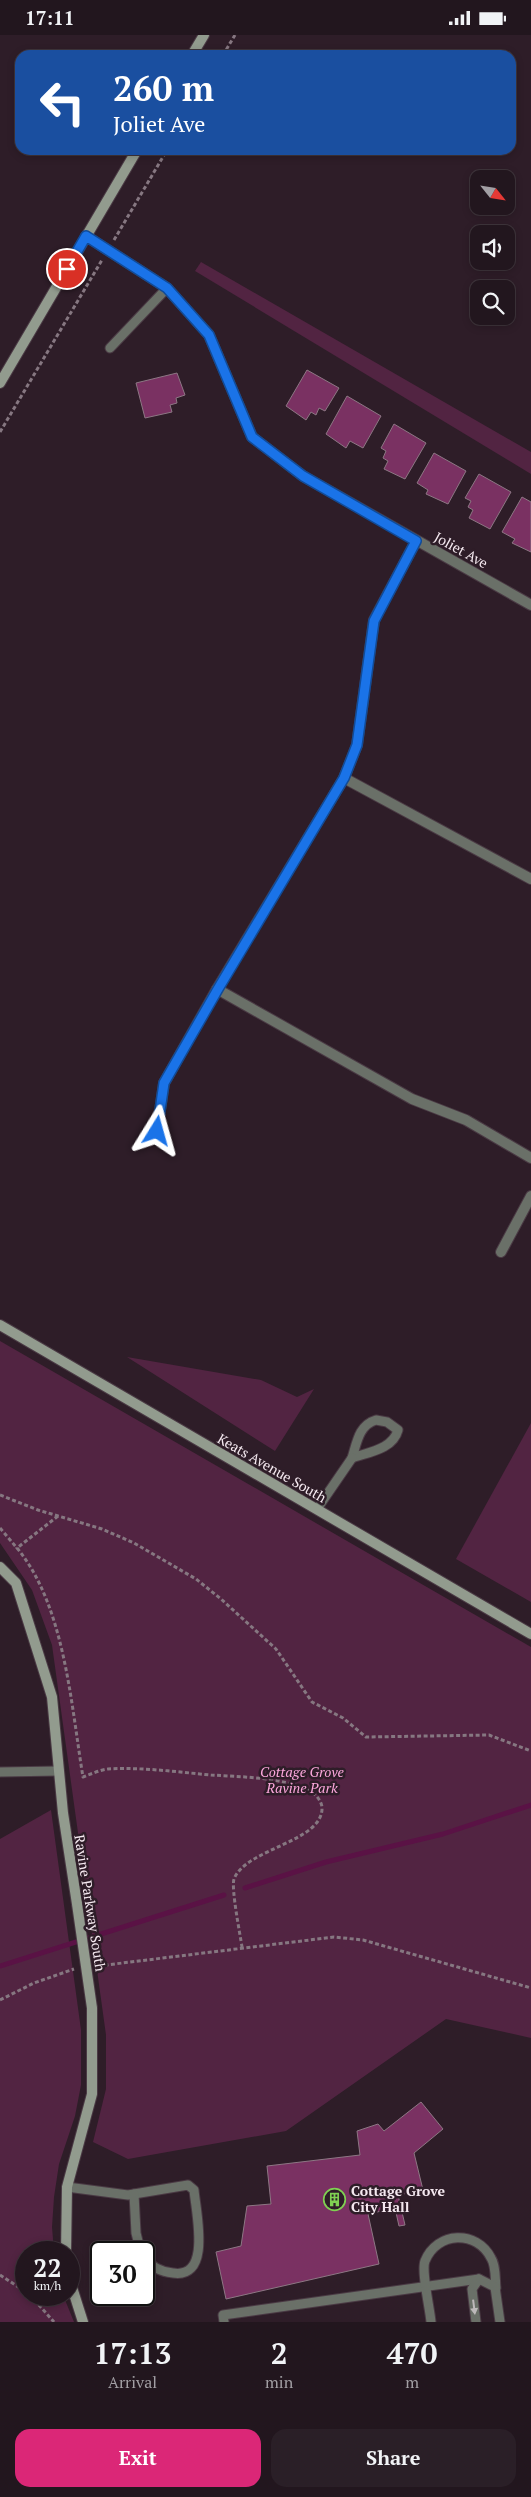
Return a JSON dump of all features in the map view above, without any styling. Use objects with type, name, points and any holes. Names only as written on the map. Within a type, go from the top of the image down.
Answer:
[{"type":"street","points":[[195,50],[204,35]]},
{"type":"street","points":[[0,383],[134,155]]},
{"type":"street","name":"Joliet Ave","points":[[86,236],[167,288],[209,335],[252,437],[303,476],[531,605]]},
{"type":"street","points":[[157,1131],[164,1083],[344,778],[357,745],[374,621],[416,541]]},
{"type":"street","points":[[344,778],[531,879]]},
{"type":"street","points":[[218,989],[412,1099],[466,1120],[531,1158]]},
{"type":"street","points":[[501,1252],[531,1196]]},
{"type":"street","name":"Keats Avenue South","points":[[0,1325],[531,1634]]},
{"type":"street","name":"Ravine Parkway South","points":[[0,1567],[16,1583],[52,1697],[63,1813],[92,2007],[92,2094],[67,2187],[66,2241]]},
{"type":"street","points":[[78,2306],[83,2322]]},
{"type":"lane","points":[[110,348],[167,288]]},
{"type":"lane","points":[[317,1509],[352,1458],[360,1433],[368,1423],[376,1420],[387,1422],[398,1430],[396,1439],[389,1445],[352,1458]]},
{"type":"lane","points":[[0,1772],[59,1771]]},
{"type":"lane","points":[[67,2187],[134,2194],[179,2185],[188,2185],[194,2190],[200,2254],[192,2268],[180,2274],[163,2272],[155,2267]]},
{"type":"lane","points":[[134,2194],[138,2241]]},
{"type":"lane","points":[[431,2322],[424,2263],[432,2249],[442,2241],[457,2237],[470,2238],[482,2244],[492,2259],[500,2322]]},
{"type":"lane","points":[[476,2322],[472,2289],[479,2279]]},
{"type":"lane","points":[[224,2322],[223,2315],[479,2279],[496,2288]]},
{"type":"path","points":[[226,50],[235,35]]},
{"type":"path","points":[[0,432],[164,155]]},
{"type":"path","points":[[0,1495],[38,1510],[102,1529],[134,1543],[196,1579],[228,1605],[276,1649],[312,1702],[343,1718],[366,1737],[488,1735],[531,1751]]},
{"type":"path","points":[[17,1548],[58,1516]]},
{"type":"path","points":[[0,1528],[26,1559],[47,1599],[58,1633],[83,1777],[106,1769],[154,1770],[246,1777],[293,1785],[310,1791],[319,1798],[322,1808],[318,1819],[306,1832],[289,1844],[270,1850],[255,1859],[240,1869],[233,1880],[242,1947]]},
{"type":"path","points":[[92,1967],[311,1938],[334,1937],[363,1940],[531,1988]]},
{"type":"path","points":[[0,2000],[34,1983],[74,1969],[83,1968]]},
{"type":"path","points":[[0,2275],[15,2285]]},
{"type":"path","points":[[40,2306],[54,2322]]},
{"type":"green space","points":[[201,262],[531,452],[531,474],[195,271]]},
{"type":"green space","name":"Cottage Grove Ravine Park","points":[[0,1341],[531,1647],[531,2038],[446,2019],[286,2131],[128,2159],[93,2142],[106,2089],[106,2035],[52,1645],[32,1590],[0,1543]]},
{"type":"green space","points":[[127,1357],[261,1380],[297,1397],[314,1389],[275,1451]]},
{"type":"green space","points":[[531,1423],[531,1602],[456,1559]]},
{"type":"green space","points":[[51,1810],[81,2030],[81,2085],[75,2116],[59,2164],[54,2197],[53,2241],[15,2241],[15,2306],[67,2306],[74,2322],[0,2322],[0,1839]]},
{"type":"building","points":[[307,370],[339,388],[325,411],[319,408],[316,415],[311,412],[306,420],[286,406]]},
{"type":"building","points":[[177,373],[185,395],[176,398],[177,403],[170,405],[172,412],[145,418],[136,383]]},
{"type":"building","points":[[347,396],[381,416],[363,448],[350,441],[346,448],[326,434]]},
{"type":"building","points":[[394,424],[426,443],[405,479],[384,469],[388,461],[383,458],[386,451],[381,448]]},
{"type":"building","points":[[434,453],[466,471],[448,504],[426,494],[428,490],[417,483]]},
{"type":"building","points":[[479,474],[511,492],[490,529],[469,518],[473,510],[468,507],[471,501],[465,498]]},
{"type":"building","points":[[522,497],[531,502],[531,552],[512,543],[515,539],[502,532]]},
{"type":"building","name":"Cottage Grove City Hall","points":[[421,2102],[443,2129],[414,2153],[423,2190],[398,2195],[405,2225],[399,2226],[395,2208],[368,2214],[379,2264],[226,2299],[216,2252],[241,2246],[247,2206],[271,2204],[267,2166],[360,2155],[357,2131],[378,2124],[384,2131]]},
{"type":"waterway","points":[[245,1888],[326,1862],[443,1834],[531,1805]]},
{"type":"waterway","points":[[0,1966],[224,1895]]},
{"type":"place","name":"Cottage Grove City Hall","points":[[335,2199]]},
{"type":"route","points":[[67,269],[86,236],[167,288],[209,335],[252,437],[303,476],[416,541],[374,621],[357,745],[344,778],[164,1083],[157,1131]]}]
